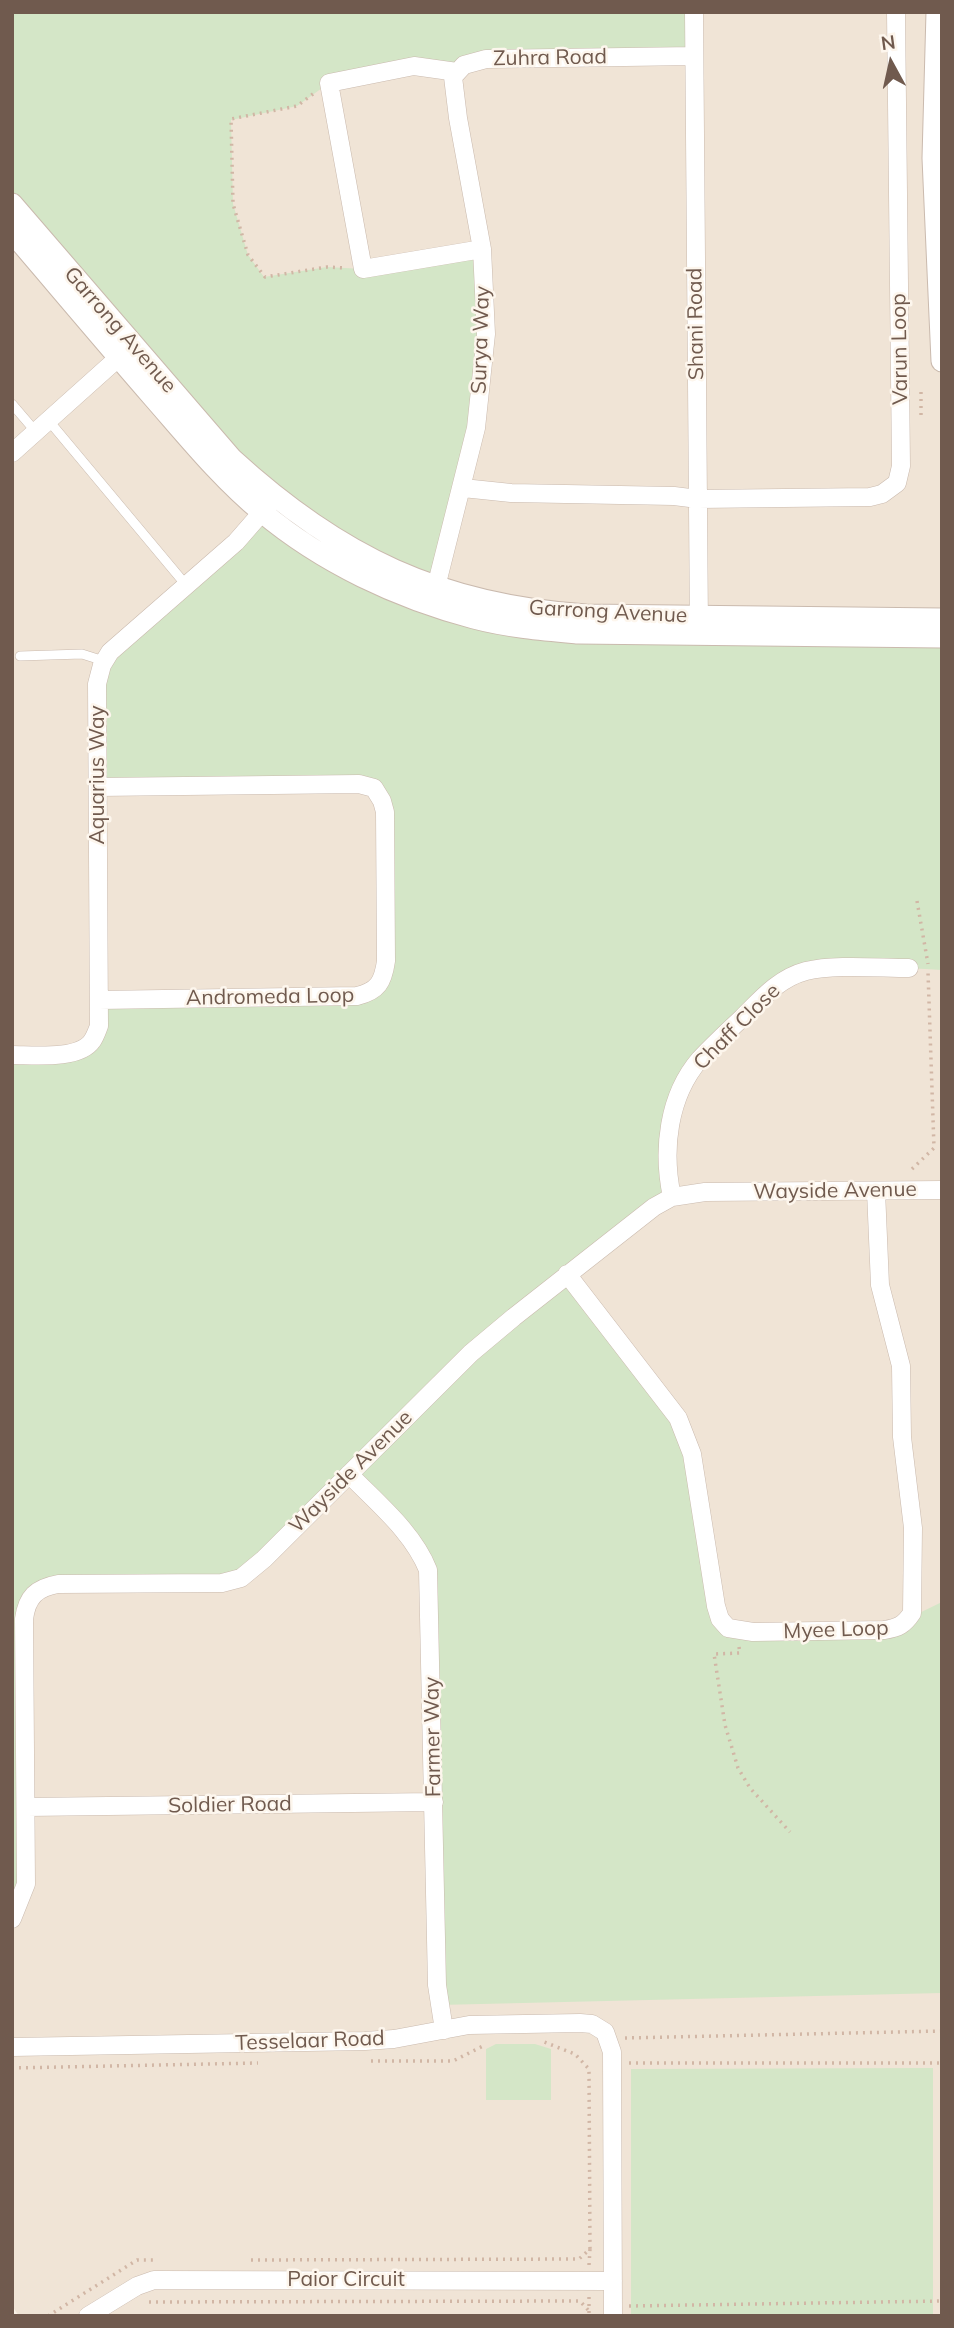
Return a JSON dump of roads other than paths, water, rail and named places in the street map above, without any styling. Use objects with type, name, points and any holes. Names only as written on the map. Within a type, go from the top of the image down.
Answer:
[{"type":"street","name":"Shani Road","points":[[694,12],[699,626]]},
{"type":"street","name":"Varun Loop","points":[[698,499],[870,497],[893,487],[900,476],[896,12]]},
{"type":"street","points":[[937,12],[933,158],[942,361]]},
{"type":"street","name":"Zuhra Road","points":[[457,72],[464,65],[486,59],[694,56]]},
{"type":"street","points":[[457,72],[414,66],[329,83],[363,269],[482,248]]},
{"type":"street","name":"Surya Way","points":[[434,597],[476,428],[484,355],[485,294],[482,248],[452,84],[457,72]]},
{"type":"street","name":"Garrong Avenue","points":[[12,204],[125,352]]},
{"type":"street","name":"Garrong Avenue","points":[[12,232],[125,352],[232,459],[269,505],[434,597],[475,599],[548,612],[699,626],[942,637]]},
{"type":"street","points":[[12,453],[125,352]]},
{"type":"street","points":[[463,488],[521,493],[674,496],[698,499]]},
{"type":"street","points":[[104,661],[110,652],[236,542],[269,505]]},
{"type":"street","name":"Garrong Avenue","points":[[699,626],[942,619]]},
{"type":"street","name":"Aquarius Way","points":[[12,1055],[79,1051],[91,1043],[99,1026],[97,684],[104,661]]},
{"type":"street","name":"Andromeda Loop","points":[[98,787],[359,784],[374,788],[385,812],[386,961],[379,987],[357,996],[99,1000]]},
{"type":"street","name":"Chaff Close","points":[[672,1196],[666,1154],[678,1094],[699,1060],[765,995],[776,985],[808,970],[909,968]]},
{"type":"street","name":"Wayside Avenue","points":[[12,1919],[26,1884],[24,1619],[30,1597],[37,1590],[58,1584],[234,1581],[257,1566],[471,1353],[566,1274],[672,1196],[705,1192],[942,1190]]},
{"type":"street","name":"Myee Loop","points":[[566,1274],[668,1405],[685,1432],[692,1454],[716,1606],[727,1629],[898,1628],[912,1613],[913,1528],[902,1437],[901,1366],[878,1270],[876,1191]]},
{"type":"street","name":"Farmer Way","points":[[349,1474],[408,1535],[419,1549],[429,1570],[437,1985],[444,2030]]},
{"type":"street","name":"Soldier Road","points":[[27,1807],[434,1802]]},
{"type":"street","name":"Tesselaar Road","points":[[12,2047],[365,2041],[490,2024],[592,2024],[607,2035],[612,2063],[613,2281]]},
{"type":"street","name":"Paior Circuit","points":[[88,2316],[137,2286],[154,2280],[613,2281]]},
{"type":"street","points":[[613,2281],[613,2311]]},
{"type":"lane","points":[[12,404],[43,427],[186,585]]},
{"type":"lane","points":[[20,656],[82,654],[104,661]]}]
